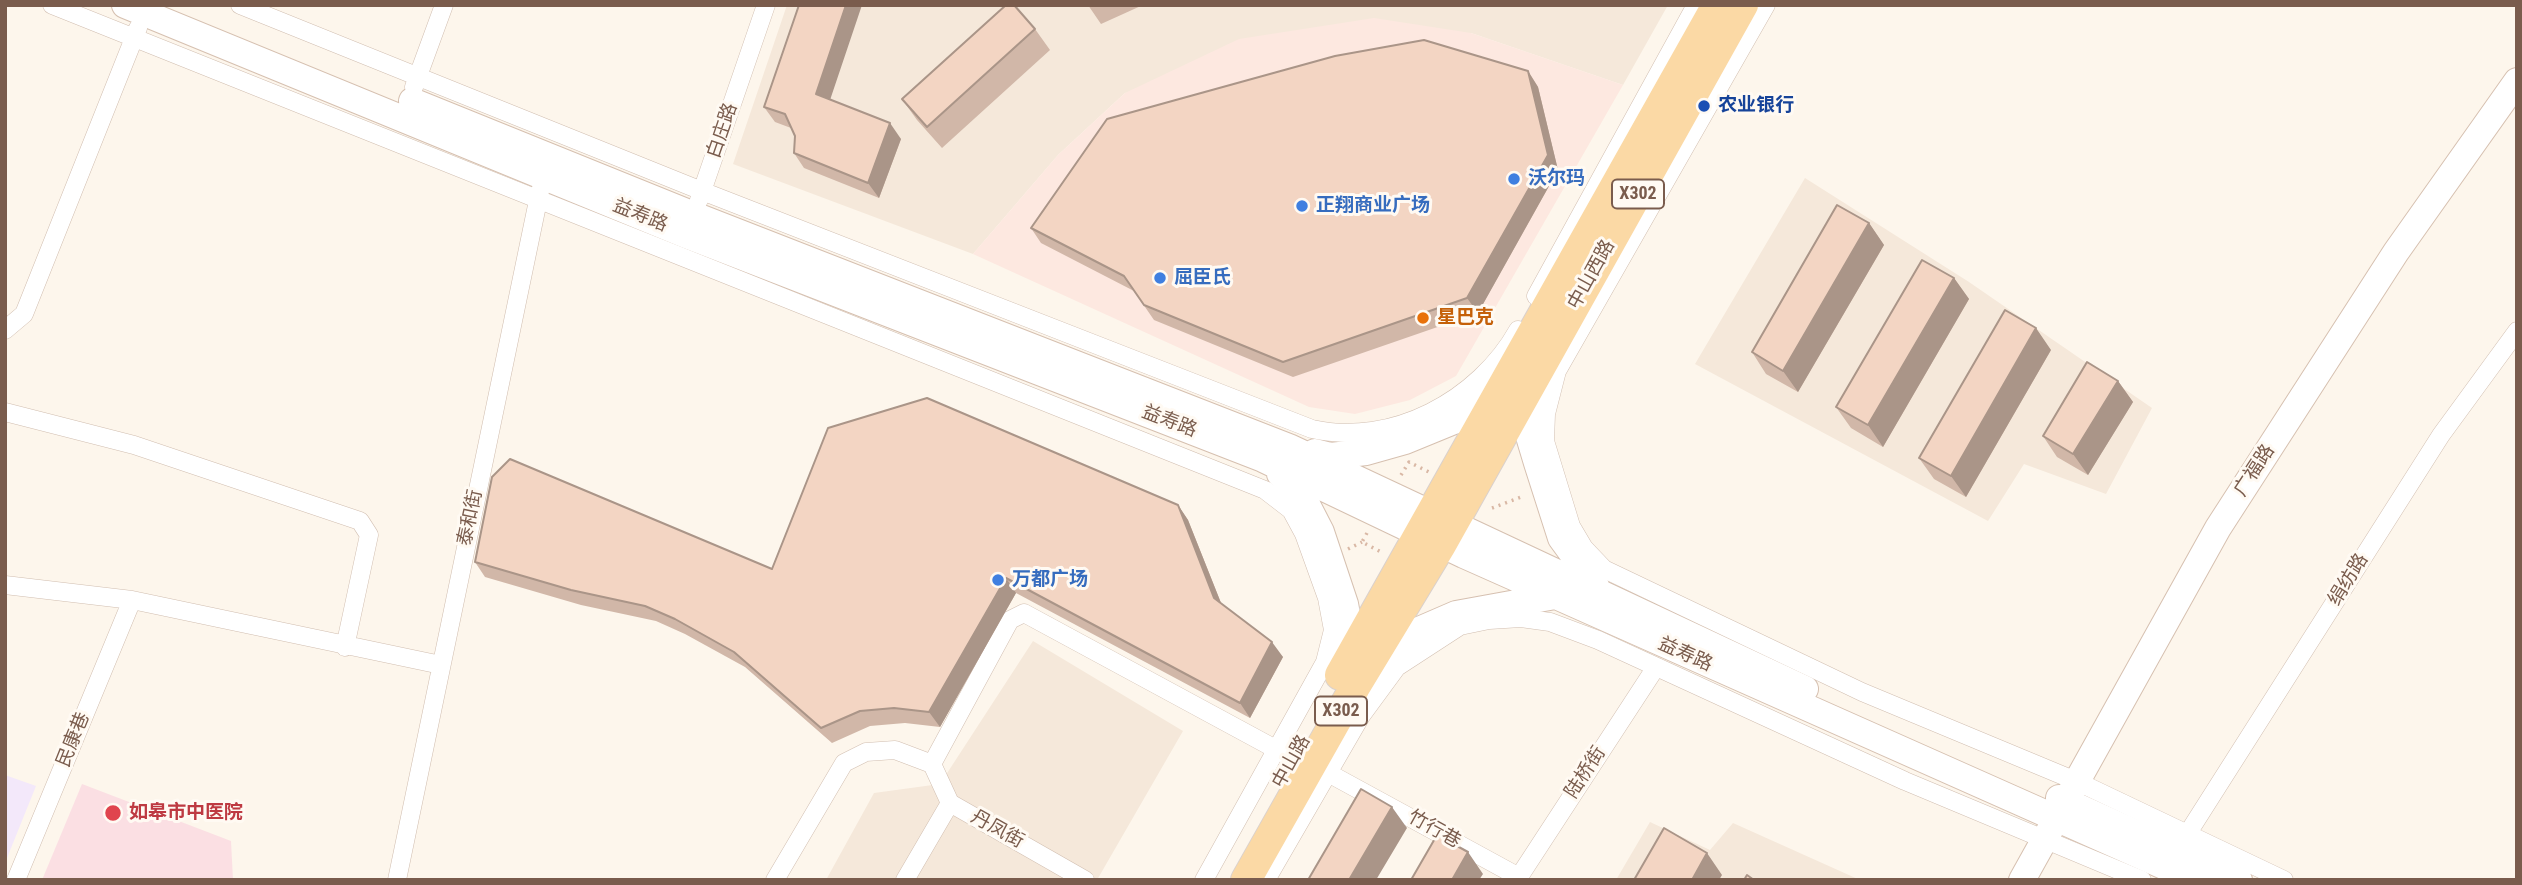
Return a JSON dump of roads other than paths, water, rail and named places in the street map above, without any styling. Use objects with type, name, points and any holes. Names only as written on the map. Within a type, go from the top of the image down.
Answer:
[{"type":"main road","name":"益寿路","points":[[174,5],[410,98],[544,178],[690,224],[1289,447],[1555,596],[2061,809],[2239,880]]},
{"type":"main road","name":"中山西路","points":[[1520,381],[1717,5]]},
{"type":"main road","name":"中山西路","points":[[1435,528],[1743,5]]},
{"type":"main road","name":"益寿路","points":[[135,18],[410,98]]},
{"type":"main road","name":"广福路","points":[[2022,880],[2218,528],[2396,252],[2517,81]]},
{"type":"main road","name":"益寿路","points":[[690,224],[1263,459],[1602,593],[2061,809],[2194,880]]},
{"type":"main road","points":[[1289,447],[1331,456],[1366,452],[1405,441],[1466,416],[1520,381],[1528,433],[1561,538],[1579,566],[1602,593]]},
{"type":"main road","points":[[1263,459],[1302,495],[1321,533],[1345,604],[1351,636],[1349,678]]},
{"type":"main road","name":"中山路","points":[[1246,880],[1303,761],[1435,528]]},
{"type":"main road","points":[[1349,678],[1419,630],[1456,614],[1555,596]]},
{"type":"main road","name":"中山路","points":[[1225,880],[1303,761]]},
{"type":"street","points":[[51,5],[135,18],[544,178],[1312,429],[1337,434],[1360,433],[1402,423],[1461,396],[1485,375],[1509,345],[1696,5]]},
{"type":"street","points":[[240,5],[410,98],[690,224],[1210,467],[1265,490],[1291,510],[1304,534],[1327,598],[1333,630],[1303,761],[1266,880]]},
{"type":"street","points":[[410,98],[444,5]]},
{"type":"street","name":"白庄路","points":[[690,224],[765,5]]},
{"type":"street","points":[[1766,5],[1557,371],[1546,414],[1545,441],[1571,526],[1584,548],[1604,569],[1862,692],[2061,809],[2142,880]]},
{"type":"street","points":[[5,330],[24,314],[135,18]]},
{"type":"street","name":"泰和街","points":[[397,880],[544,178]]},
{"type":"street","name":"绢纺路","points":[[2188,833],[2441,435],[2517,331]]},
{"type":"street","points":[[5,412],[134,445],[360,521],[369,535],[345,646]]},
{"type":"street","points":[[5,585],[132,600],[441,665]]},
{"type":"street","name":"民康巷","points":[[16,880],[132,600]]},
{"type":"street","name":"竹行巷","points":[[932,764],[1010,620],[1024,613],[1518,878]]},
{"type":"street","points":[[1204,880],[1303,761],[1361,716],[1397,667],[1460,626],[1521,618],[1550,622],[1656,667],[1905,781],[2188,833],[2284,880]]},
{"type":"street","name":"陆桥街","points":[[1518,878],[1656,667]]},
{"type":"street","points":[[775,880],[844,763],[866,752],[895,750],[932,764],[950,803]]},
{"type":"street","name":"丹凤街","points":[[905,880],[950,803],[1085,880]]},
{"type":"place","name":"农业银行","points":[[1704,106]]},
{"type":"place","name":"沃尔玛","points":[[1514,179]]},
{"type":"place","name":"正翔商业广场","points":[[1302,206]]},
{"type":"place","name":"屈臣氏","points":[[1160,278]]},
{"type":"place","name":"星巴克","points":[[1423,318]]},
{"type":"place","name":"万都广场","points":[[998,580]]},
{"type":"place","name":"如皋市中医院","points":[[113,813]]}]
